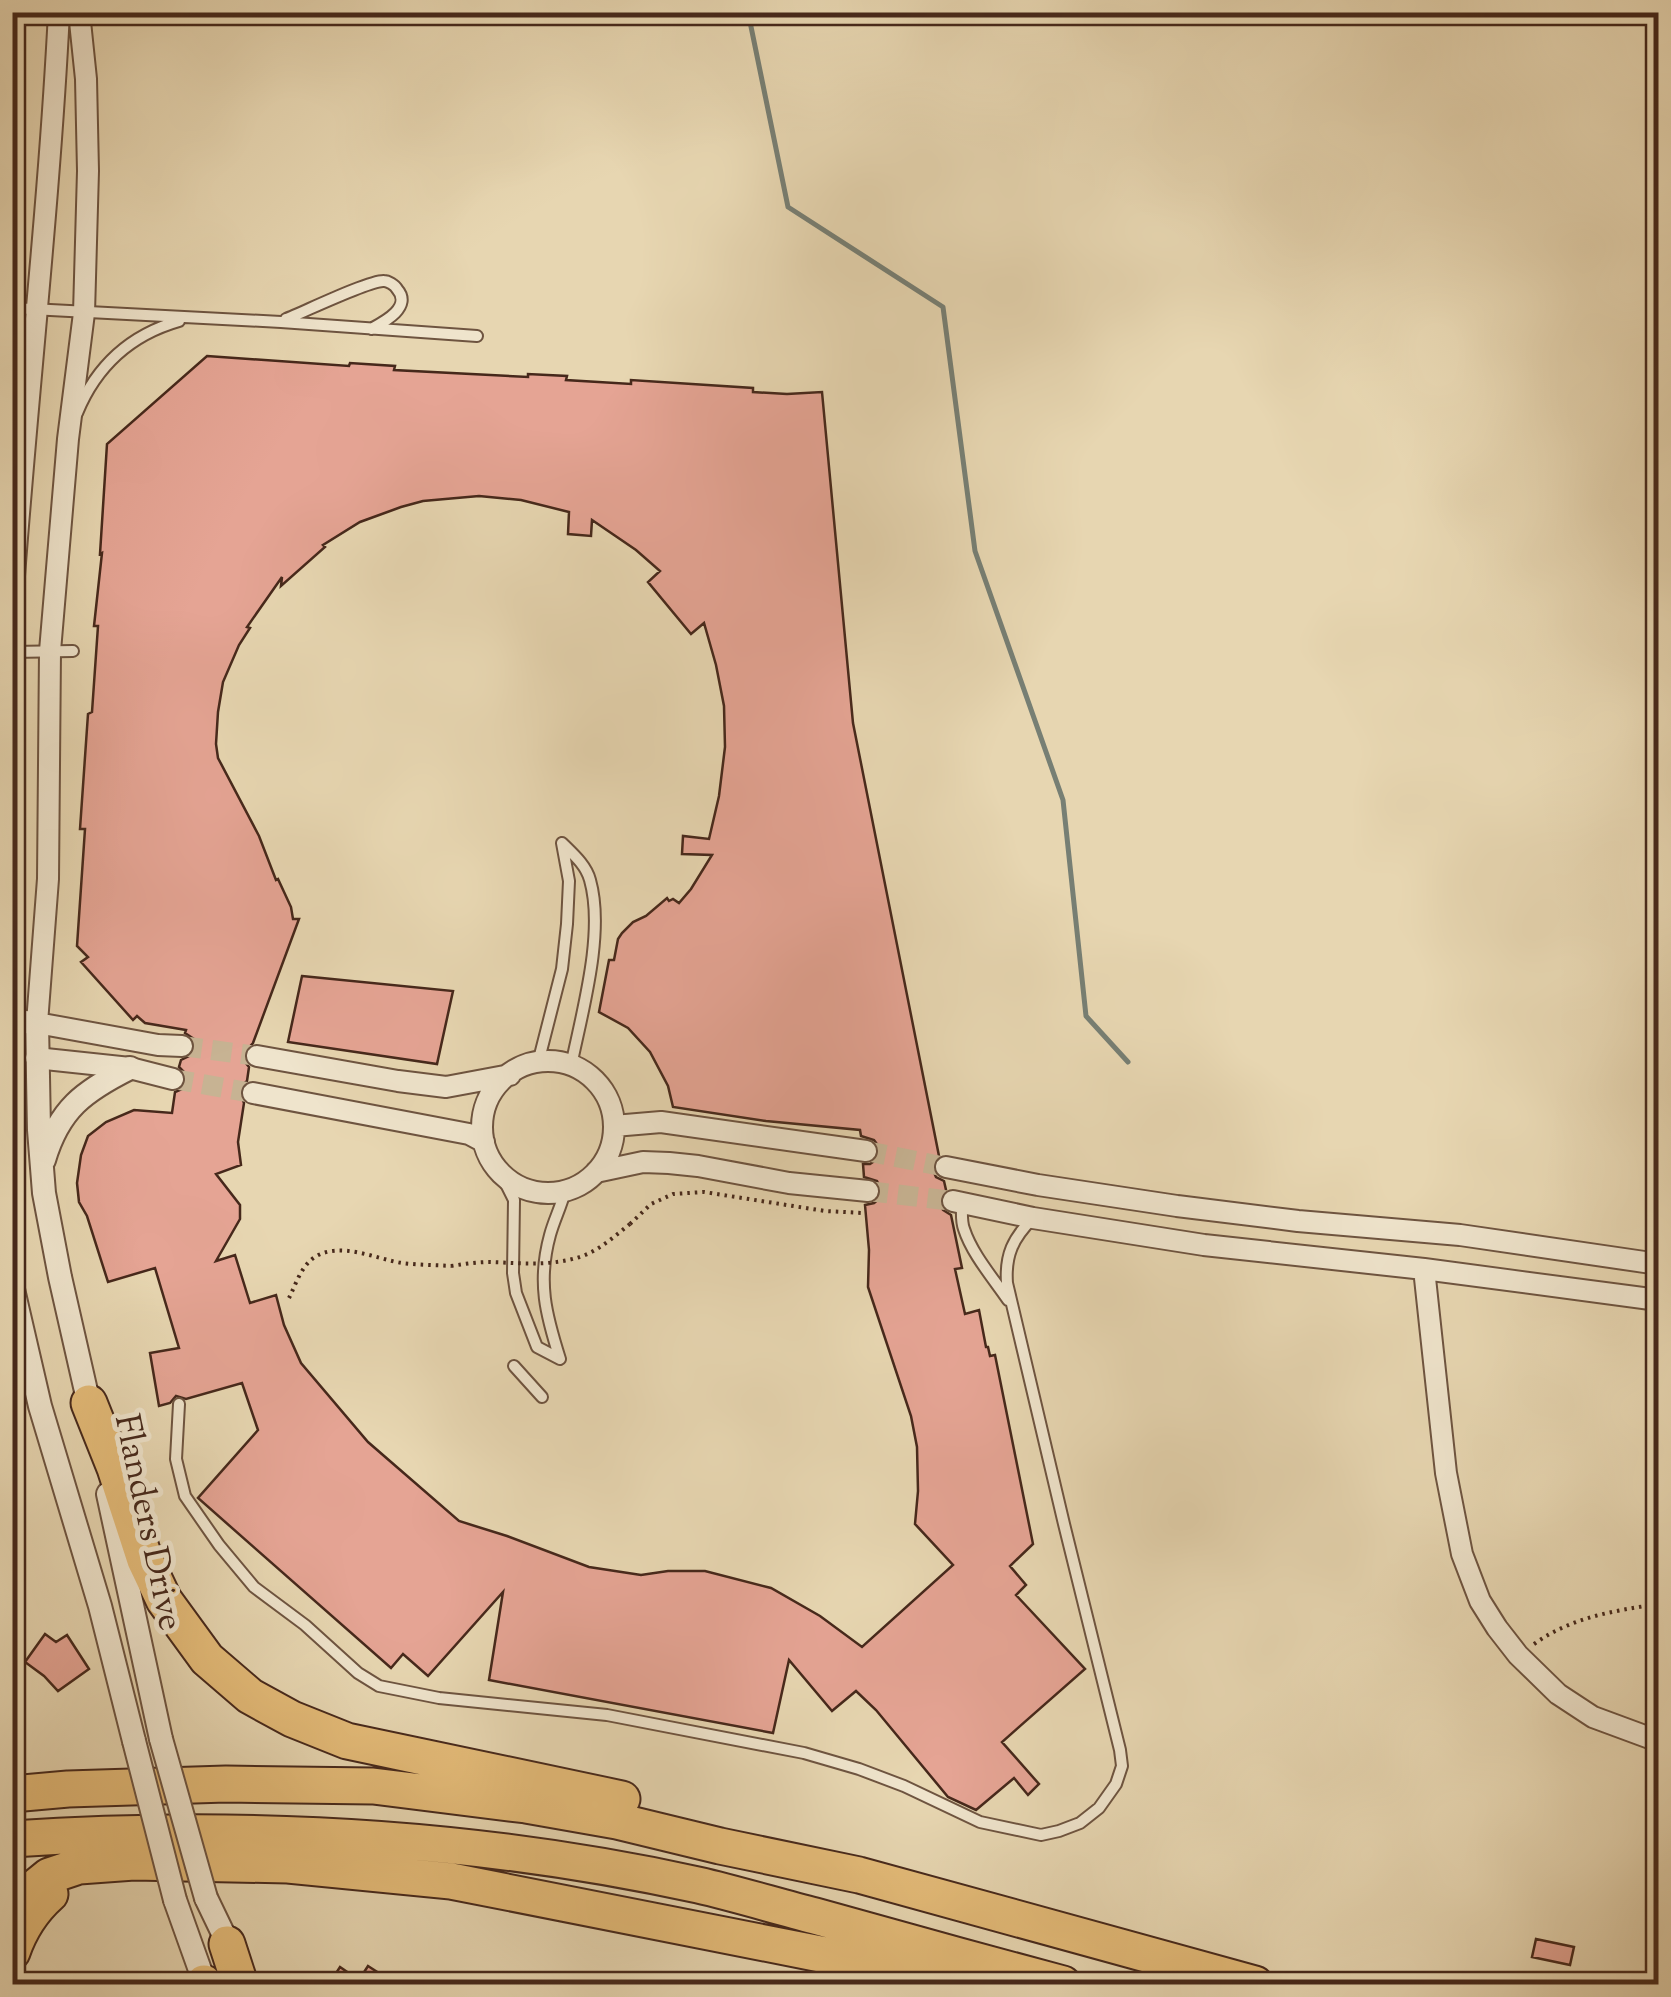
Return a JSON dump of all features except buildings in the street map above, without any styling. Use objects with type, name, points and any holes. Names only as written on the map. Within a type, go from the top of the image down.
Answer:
[{"type":"highway","points":[[89,1402],[145,1560],[164,1600],[207,1659],[250,1696],[292,1719],[347,1741],[656,1806],[859,1874],[1255,1984]]},
{"type":"highway","points":[[12,1781],[68,1789]]},
{"type":"highway","points":[[12,1794],[226,1784],[373,1786],[598,1818],[859,1874]]},
{"type":"highway","points":[[12,1839],[101,1833],[339,1838],[475,1849],[580,1863],[700,1886],[1063,1984]]},
{"type":"highway","points":[[12,1906],[49,1876],[79,1866],[134,1862],[288,1865],[451,1881],[876,1964],[954,1984]]},
{"type":"highway","points":[[12,1952],[39,1904],[98,1864]]},
{"type":"highway","points":[[228,1944],[240,1984]]},
{"type":"street","points":[[12,603],[59,12]]},
{"type":"street","points":[[37,1023],[48,878],[50,651],[68,439],[84,313],[86,79],[79,12]]},
{"type":"street","points":[[12,1021],[182,1046]]},
{"type":"street","name":"Flanders Drive","points":[[37,1023],[44,1193],[161,1740],[206,1898],[253,1984]]},
{"type":"street","points":[[12,1056],[130,1068],[173,1079]]},
{"type":"street","points":[[256,1056],[446,1087],[510,1075]]},
{"type":"street","points":[[552,1061],[586,1073],[604,1091],[614,1126],[610,1150],[596,1172],[576,1186],[552,1193],[530,1190],[500,1172],[484,1142],[483,1119],[497,1086],[510,1075],[528,1065],[552,1061]]},
{"type":"street","points":[[43,1164],[61,1119],[77,1100],[130,1068]]},
{"type":"street","points":[[252,1093],[469,1134],[484,1142]]},
{"type":"street","points":[[614,1126],[686,1124],[866,1151]]},
{"type":"street","points":[[596,1172],[643,1162],[669,1163],[789,1183],[868,1191]]},
{"type":"street","points":[[946,1167],[1176,1206],[1460,1235],[1658,1264]]},
{"type":"street","points":[[958,1202],[1204,1245],[1658,1300]]},
{"type":"street","points":[[1424,1269],[1446,1473],[1462,1554],[1480,1601],[1518,1655],[1558,1694],[1593,1717],[1658,1741]]},
{"type":"street","name":"Flanders Drive","points":[[12,1285],[40,1406],[100,1606],[175,1900],[204,1984]]},
{"type":"lane","points":[[281,322],[364,286],[383,281],[395,285],[401,294],[396,312],[371,329]]},
{"type":"lane","points":[[12,308],[477,336]]},
{"type":"lane","points":[[68,439],[91,386],[117,353],[162,326],[190,318]]},
{"type":"lane","points":[[12,652],[73,651]]},
{"type":"lane","points":[[538,1063],[562,969],[567,924],[569,881],[562,844],[590,877],[595,916],[592,964],[571,1066]]},
{"type":"lane","points":[[500,1172],[514,1200],[516,1294],[536,1347],[560,1359],[549,1324],[542,1279],[550,1232],[562,1207],[564,1191]]},
{"type":"lane","points":[[958,1202],[964,1232],[1014,1309]]},
{"type":"lane","points":[[179,1404],[176,1459],[185,1496],[210,1534],[254,1587],[379,1686],[439,1698],[607,1716],[804,1754],[860,1768],[980,1822],[1041,1835],[1080,1823],[1099,1808],[1116,1784],[1122,1766],[1007,1283],[1007,1259],[1012,1244],[1033,1218]]},
{"type":"lane","points":[[514,1366],[542,1396]]},
{"type":"path","points":[[289,1298],[304,1268],[317,1255],[362,1253],[401,1263],[451,1266],[486,1262],[539,1265],[585,1255],[609,1241],[651,1204],[673,1194],[704,1192],[863,1213]]},
{"type":"path","points":[[1518,1655],[1566,1624],[1596,1614],[1658,1604]]},
{"type":"waterway","points":[[748,12],[788,207],[943,307],[975,551],[1063,800],[1086,1016],[1128,1062]]},
{"type":"tunnel","points":[[182,1046],[257,1056]]},
{"type":"tunnel","points":[[173,1079],[253,1093]]},
{"type":"tunnel","points":[[866,1151],[946,1167]]},
{"type":"tunnel","points":[[868,1191],[953,1201]]}]
